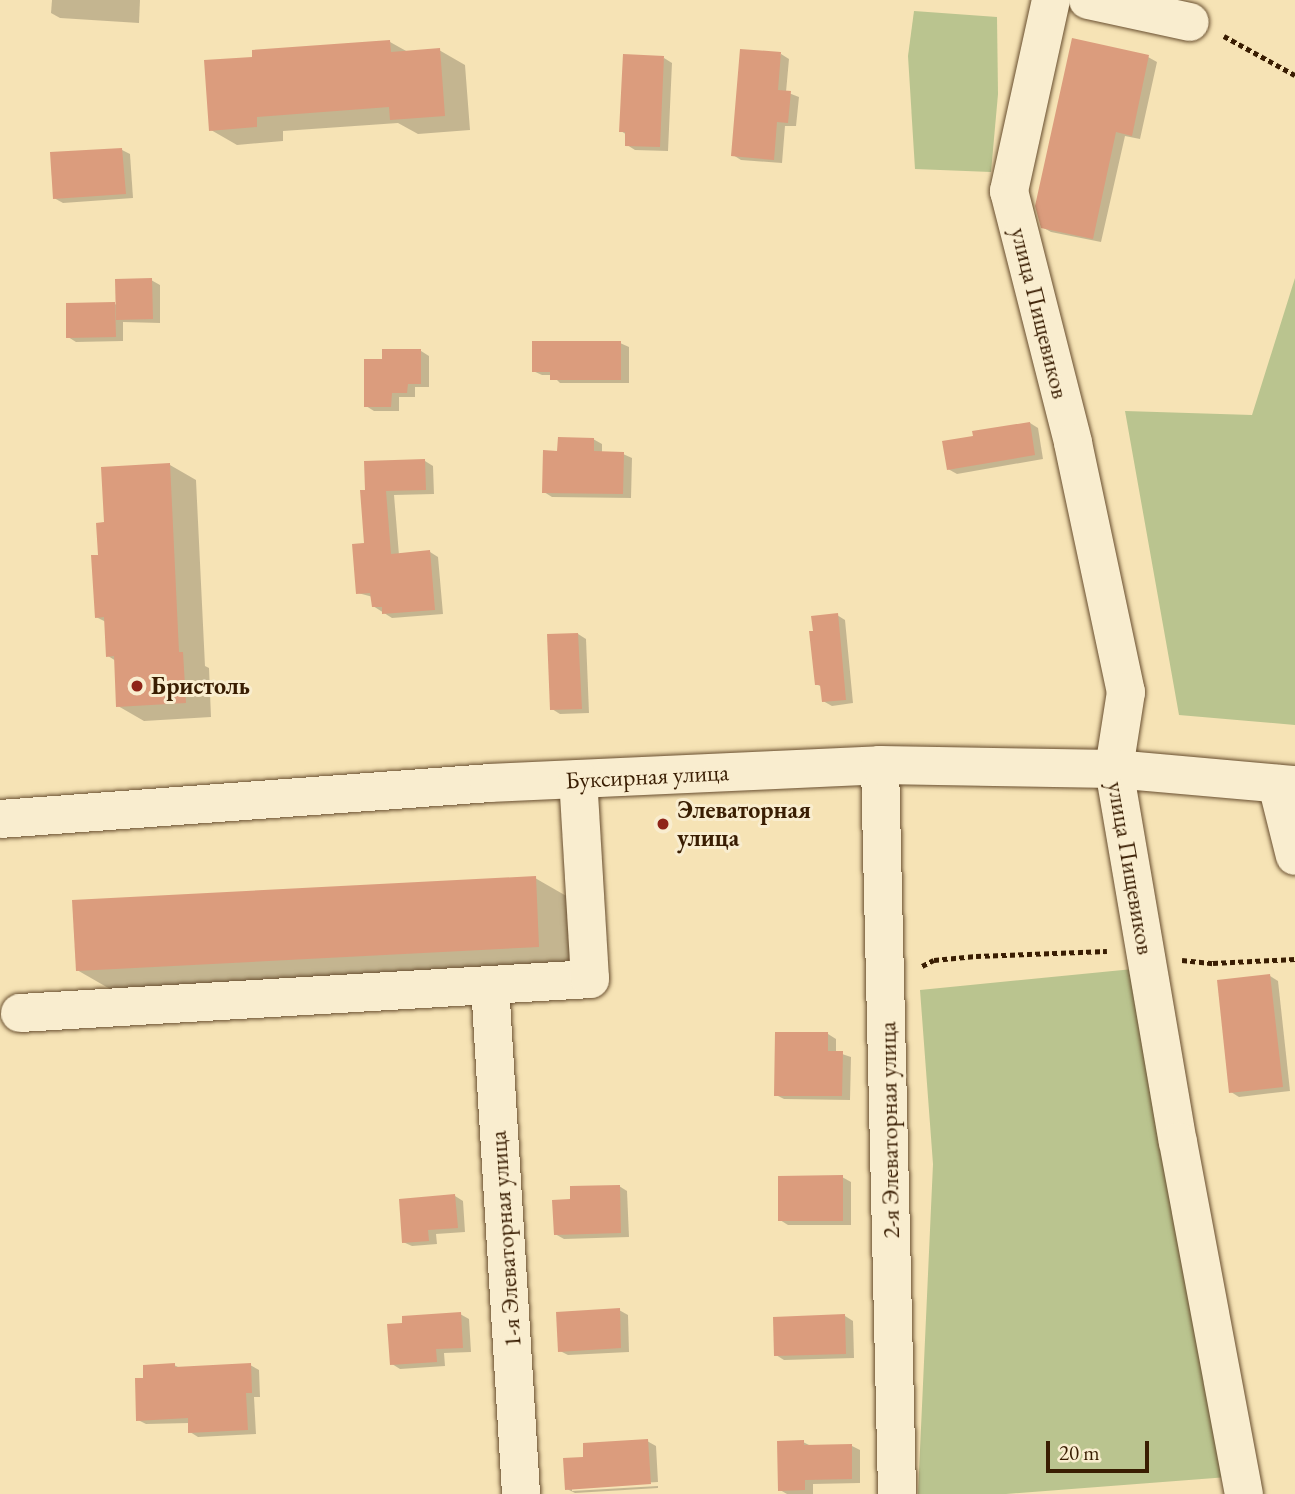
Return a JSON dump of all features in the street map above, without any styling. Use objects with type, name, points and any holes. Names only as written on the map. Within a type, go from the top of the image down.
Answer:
[{"type":"street","name":"улица Пищевиков","points":[[1051,0],[1009,191],[1073,443],[1126,692],[1114,769],[1244,1494]]},
{"type":"street","points":[[1088,0],[1190,22]]},
{"type":"street","name":"Буксирная улица","points":[[0,819],[578,779],[880,765],[1114,769],[1286,785]]},
{"type":"street","name":"2-я Элеваторная улица","points":[[880,765],[897,1494]]},
{"type":"street","points":[[20,1013],[590,979],[578,779]]},
{"type":"street","points":[[1286,785],[1295,856]]},
{"type":"street","name":"1-я Элеваторная улица","points":[[490,985],[521,1494]]},
{"type":"path","points":[[1190,22],[1240,43],[1295,75]]},
{"type":"path","points":[[885,981],[934,960],[976,956],[1105,950],[1213,964],[1295,958]]},
{"type":"green space","points":[[914,11],[997,17],[998,94],[991,172],[915,169],[908,56]]},
{"type":"green space","points":[[1295,278],[1295,725],[1179,715],[1125,411],[1252,415]]},
{"type":"green space","points":[[1133,969],[1228,1477],[1006,1494],[918,1494],[933,1164],[920,990]]},
{"type":"building","points":[[1072,38],[1149,55],[1132,136],[1116,132],[1093,239],[1041,228],[1035,206]]},
{"type":"building","points":[[390,40],[391,52],[440,48],[445,116],[390,120],[389,107],[257,117],[257,127],[209,131],[204,60],[252,57],[252,50]]},
{"type":"building","points":[[740,49],[781,52],[778,90],[791,91],[788,123],[777,122],[774,160],[731,156]]},
{"type":"building","points":[[623,54],[664,56],[660,147],[625,146],[625,132],[619,132]]},
{"type":"building","points":[[122,148],[126,194],[53,199],[50,152]]},
{"type":"building","points":[[152,278],[153,319],[116,320],[115,279]]},
{"type":"building","points":[[115,302],[116,337],[66,338],[66,303]]},
{"type":"building","points":[[532,341],[621,341],[621,380],[550,380],[550,372],[532,372]]},
{"type":"building","points":[[382,349],[421,349],[421,384],[408,384],[407,393],[392,393],[391,407],[364,407],[364,359],[382,359]]},
{"type":"building","points":[[1030,422],[1035,455],[947,470],[942,441],[973,436],[972,431]]},
{"type":"building","points":[[558,437],[594,438],[594,451],[624,452],[623,494],[542,493],[543,450],[557,451]]},
{"type":"building","points":[[425,459],[426,490],[386,491],[391,554],[430,550],[435,610],[382,614],[382,607],[372,607],[370,593],[356,594],[352,544],[364,543],[360,490],[365,490],[364,461]]},
{"type":"building","points":[[170,463],[179,652],[183,652],[186,703],[116,707],[114,656],[106,657],[104,617],[95,618],[91,555],[98,555],[96,523],[104,522],[101,467]]},
{"type":"building","points":[[838,613],[846,700],[822,702],[820,685],[815,685],[809,631],[813,631],[811,616]]},
{"type":"building","points":[[578,633],[582,709],[550,710],[547,634]]},
{"type":"building","points":[[536,876],[539,947],[76,971],[72,900]]},
{"type":"building","points":[[1270,974],[1283,1087],[1229,1093],[1217,980]]},
{"type":"building","points":[[775,1032],[828,1032],[828,1051],[843,1051],[842,1096],[774,1096]]},
{"type":"building","points":[[843,1175],[843,1221],[778,1221],[778,1176]]},
{"type":"building","points":[[620,1185],[621,1233],[554,1235],[552,1200],[570,1199],[570,1186]]},
{"type":"building","points":[[455,1194],[458,1228],[428,1230],[429,1241],[402,1243],[399,1199]]},
{"type":"building","points":[[620,1308],[621,1348],[558,1352],[556,1312]]},
{"type":"building","points":[[461,1312],[463,1348],[436,1349],[437,1362],[390,1365],[387,1324],[402,1323],[402,1316]]},
{"type":"building","points":[[845,1314],[846,1354],[774,1356],[773,1317]]},
{"type":"building","points":[[175,1363],[175,1367],[251,1363],[252,1393],[246,1393],[248,1430],[188,1433],[188,1418],[136,1421],[135,1378],[143,1378],[143,1365]]},
{"type":"building","points":[[648,1439],[651,1484],[565,1490],[563,1458],[583,1457],[583,1443]]},
{"type":"building","points":[[804,1440],[804,1445],[852,1444],[852,1479],[805,1480],[805,1490],[778,1491],[777,1441]]},
{"type":"place","name":"Бристоль","points":[[137,686]]},
{"type":"place","name":"Элеваторная улица","points":[[663,824]]}]
